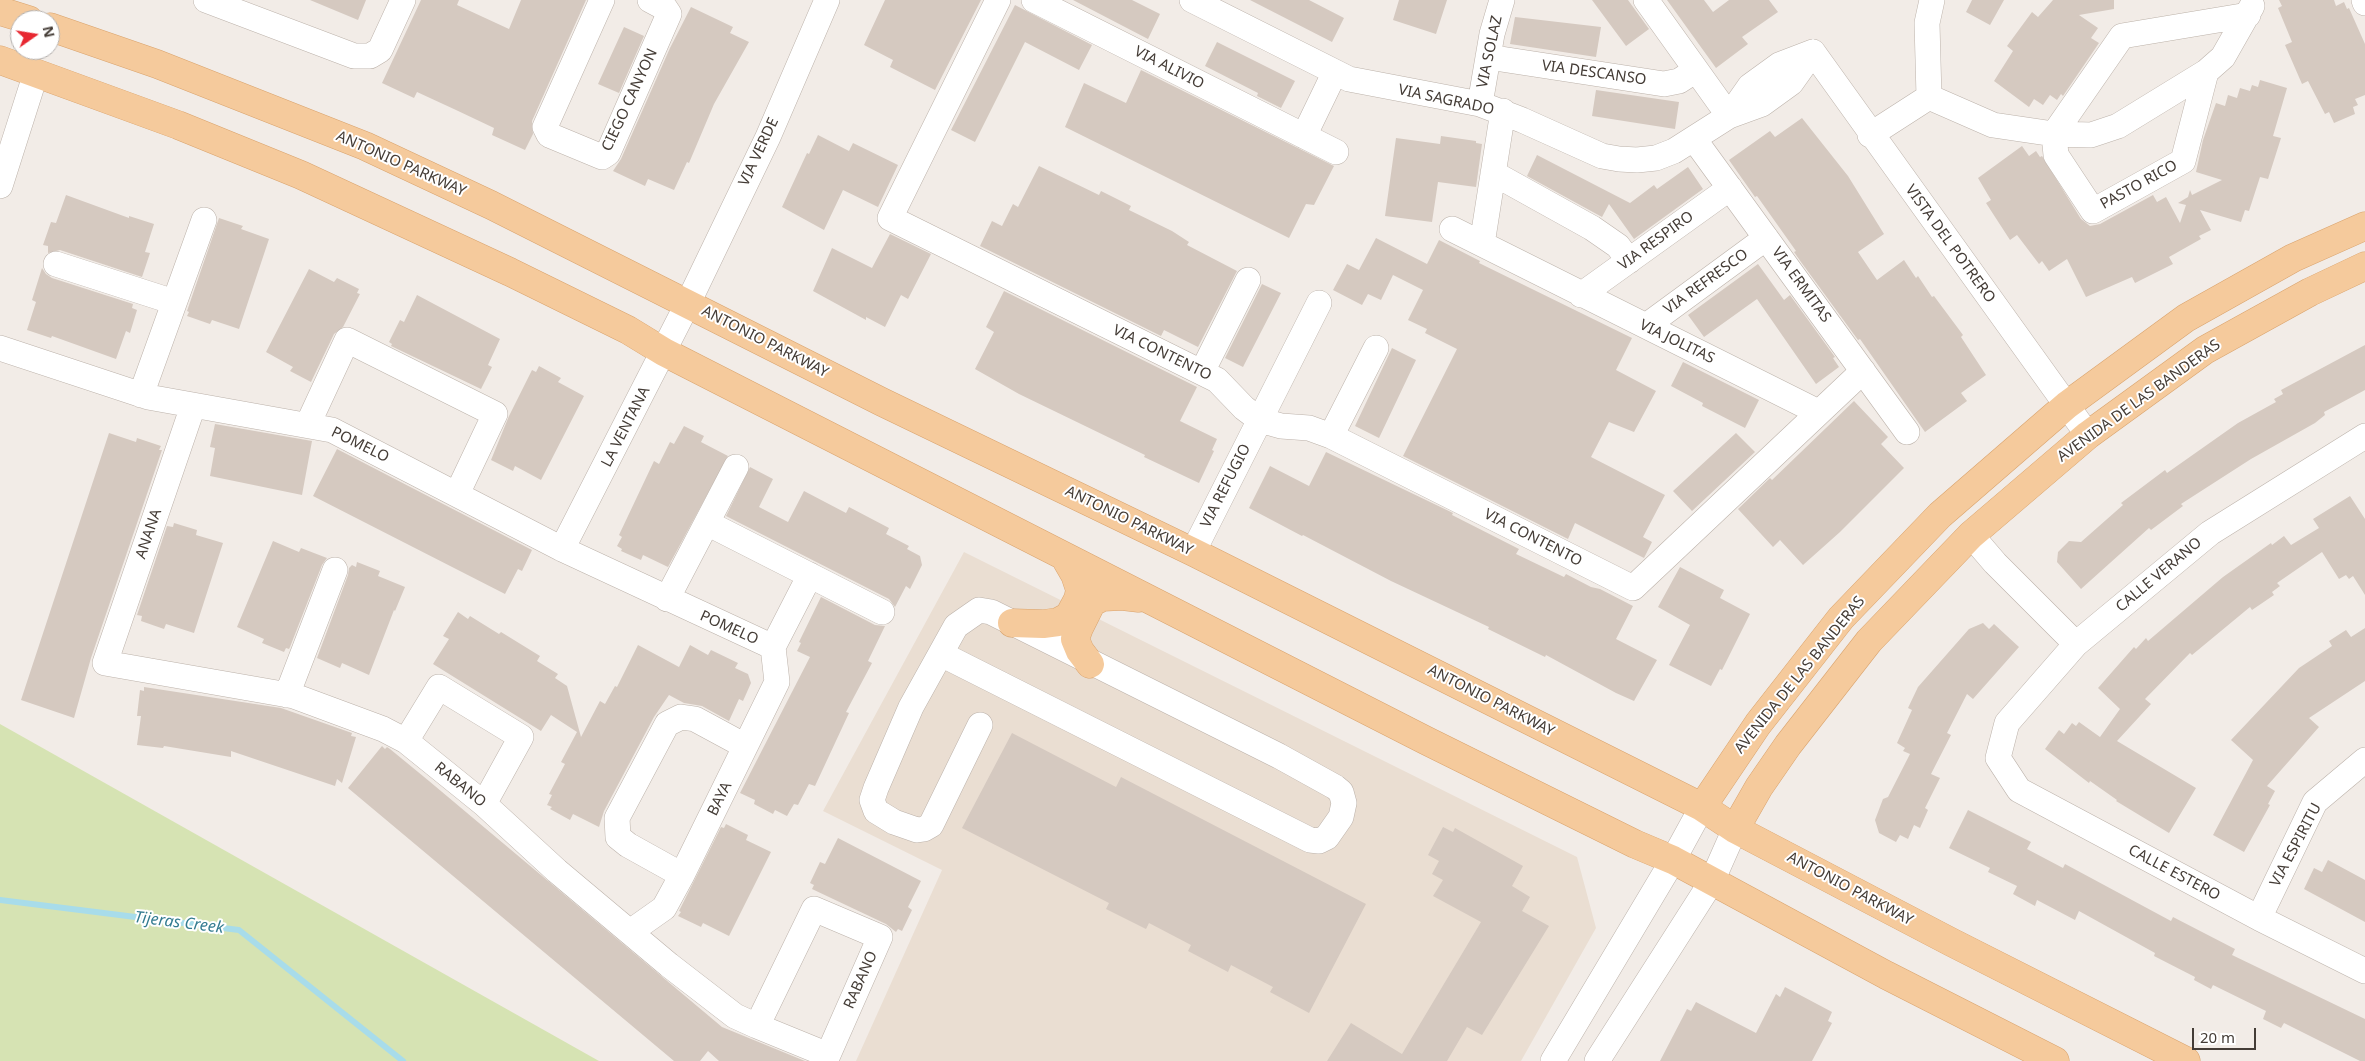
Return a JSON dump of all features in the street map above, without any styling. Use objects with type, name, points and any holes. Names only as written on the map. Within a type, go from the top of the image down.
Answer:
[{"type":"main road","name":"ANTONIO PARKWAY","points":[[60,31],[165,68],[365,146],[491,205],[882,402],[1193,552],[1702,807],[1736,829],[1951,942],[2186,1061]]},
{"type":"main road","points":[[0,60],[178,125],[301,175],[510,272],[628,330],[664,352],[1427,741],[1636,844],[1673,860],[1893,978],[2055,1061]]},
{"type":"main road","name":"AVENIDA DE LAS BANDERAS","points":[[1702,807],[1758,724],[1841,618],[1940,515],[2067,405],[2186,318],[2293,258],[2365,226]]},
{"type":"main road","name":"AVENIDA DE LAS BANDERAS","points":[[1736,829],[1759,787],[1788,746],[1869,641],[1971,535],[2088,435],[2205,350],[2310,292],[2365,266]]},
{"type":"main road","points":[[1012,623],[1043,624],[1058,622],[1069,616],[1078,599],[1080,590],[1075,575],[1064,556]]},
{"type":"main road","points":[[1090,664],[1080,651],[1076,639],[1078,628],[1092,602],[1103,597],[1122,596],[1149,600]]},
{"type":"street","points":[[206,0],[354,56],[370,56],[380,50],[403,0]]},
{"type":"street","name":"CIEGO CANYON","points":[[602,0],[545,126],[549,135],[602,157],[608,153],[669,14],[665,8],[650,0]]},
{"type":"street","name":"VIA VERDE","points":[[688,303],[768,137],[827,0]]},
{"type":"street","name":"VIA CONTENTO","points":[[998,0],[890,218],[1217,380],[1244,408],[1260,420],[1281,426],[1309,428],[1331,436],[1633,588],[1818,412]]},
{"type":"street","name":"VIA ALIVIO","points":[[1034,0],[1336,152]]},
{"type":"street","name":"VIA SAGRADO","points":[[1192,0],[1334,74],[1368,84],[1491,108],[1602,156],[1619,159],[1656,158],[1674,151],[1728,116],[1750,86],[1779,65],[1813,52]]},
{"type":"street","name":"VIA SOLAZ","points":[[1491,108],[1488,58],[1502,0]]},
{"type":"street","points":[[1646,0],[1728,116]]},
{"type":"street","points":[[1929,97],[1927,23],[1932,0]]},
{"type":"street","points":[[1929,97],[1993,125],[2054,134],[2091,135],[2118,126],[2206,72],[2223,57],[2251,8]]},
{"type":"street","points":[[2054,134],[2122,36],[2251,8]]},
{"type":"street","name":"VISTA DEL POTRERO","points":[[1813,52],[1870,134],[2088,435]]},
{"type":"street","name":"VIA DESCANSO","points":[[1488,58],[1664,84],[1679,81],[1696,70]]},
{"type":"street","name":"PASTO RICO","points":[[2054,134],[2056,155],[2093,211],[2183,161],[2206,72]]},
{"type":"street","points":[[0,186],[36,73]]},
{"type":"street","points":[[1304,136],[1334,74]]},
{"type":"street","points":[[1870,134],[1929,97]]},
{"type":"street","points":[[1482,244],[1493,173],[1491,108]]},
{"type":"street","name":"VIA ERMITAS","points":[[1694,139],[1907,432]]},
{"type":"street","points":[[1493,173],[1592,228],[1618,246],[1629,260]]},
{"type":"street","name":"VIA RESPIRO","points":[[1581,295],[1730,188]]},
{"type":"street","points":[[141,395],[204,220]]},
{"type":"street","name":"VIA JOLITAS","points":[[1452,229],[1818,412]]},
{"type":"street","name":"VIA REFRESCO","points":[[1646,326],[1766,238]]},
{"type":"street","points":[[56,264],[174,302]]},
{"type":"street","points":[[1202,372],[1248,280]]},
{"type":"street","name":"LA VENTANA","points":[[562,549],[688,303]]},
{"type":"street","name":"VIA REFUGIO","points":[[1193,552],[1319,303]]},
{"type":"street","points":[[308,424],[348,340],[495,414],[457,494]]},
{"type":"street","name":"POMELO","points":[[0,348],[141,395],[193,406],[308,424],[332,430],[562,549],[773,647],[810,575]]},
{"type":"street","points":[[1331,436],[1376,348]]},
{"type":"street","points":[[1818,412],[1863,371]]},
{"type":"street","name":"ANANA","points":[[105,663],[193,406]]},
{"type":"street","name":"CALLE VERANO","points":[[1998,758],[2007,723],[2076,644],[2210,533],[2365,436]]},
{"type":"street","points":[[667,599],[736,467]]},
{"type":"street","points":[[707,523],[882,612]]},
{"type":"street","points":[[1971,535],[1995,563],[2076,644]]},
{"type":"street","points":[[287,694],[335,570]]},
{"type":"street","points":[[941,654],[1310,840],[1319,841],[1327,837],[1342,817],[1344,803],[1341,792],[1334,787],[1279,756],[1090,664],[991,612],[979,610],[956,626],[911,707],[876,788],[872,800],[876,811],[894,822],[916,830],[924,829],[931,825],[980,725]]},
{"type":"street","name":"BAYA","points":[[630,932],[664,908],[682,875],[777,682],[773,647]]},
{"type":"street","name":"RABANO","points":[[105,663],[287,694],[383,729],[406,741],[484,804],[557,870],[630,932],[735,1016],[757,1026],[828,1055],[880,937],[814,909],[757,1026]]},
{"type":"street","points":[[406,741],[439,687],[521,737],[484,804]]},
{"type":"street","points":[[682,875],[628,845],[618,837],[618,818],[667,724],[681,717],[695,719],[746,746]]},
{"type":"street","name":"CALLE ESTERO","points":[[1998,758],[2019,790],[2259,918],[2365,972]]},
{"type":"street","name":"VIA ESPIRITU","points":[[2259,918],[2315,802],[2365,760]]},
{"type":"street","name":"AVENIDA DE LAS BANDERAS","points":[[1553,1061],[1673,860],[1702,807]]},
{"type":"street","name":"AVENIDA DE LAS BANDERAS","points":[[1597,1061],[1712,881],[1736,829]]},
{"type":"shaded area","points":[[964,552],[1577,857],[1596,928],[1521,1061],[856,1061],[942,870],[823,811]]},
{"type":"green space","points":[[0,724],[599,1061],[0,1061]]},
{"type":"building","points":[[310,0],[366,0],[358,20]]},
{"type":"building","points":[[421,0],[459,0],[457,5],[509,29],[521,0],[586,0],[532,121],[533,134],[525,150],[492,135],[494,128],[456,110],[417,92],[414,98],[382,83]]},
{"type":"building","points":[[885,0],[981,0],[935,90],[890,67],[893,60],[864,45]]},
{"type":"building","points":[[1073,0],[1132,0],[1160,14],[1148,39]]},
{"type":"building","points":[[1250,0],[1309,0],[1344,18],[1332,42]]},
{"type":"building","points":[[1399,0],[1447,0],[1436,34],[1393,20]]},
{"type":"building","points":[[1592,0],[1628,0],[1649,29],[1626,46]]},
{"type":"building","points":[[1667,0],[1704,0],[1713,12],[1729,0],[1769,0],[1778,12],[1742,37],[1748,44],[1716,68]]},
{"type":"building","points":[[1972,0],[2004,0],[1990,25],[1966,12]]},
{"type":"building","points":[[2053,0],[2114,0],[2114,9],[2079,15],[2098,28],[2091,38],[2099,43],[2063,96],[2061,94],[2057,100],[2050,95],[2043,105],[2034,99],[2029,107],[1994,81],[2013,51],[2007,46],[2032,12],[2038,17]]},
{"type":"building","points":[[2279,0],[2334,0],[2336,6],[2344,2],[2347,9],[2349,8],[2365,44],[2365,95],[2355,99],[2358,105],[2353,107],[2355,114],[2334,123],[2329,112],[2325,114],[2308,81],[2302,84],[2285,45],[2292,42],[2278,8],[2282,6]]},
{"type":"building","points":[[1015,5],[1092,45],[1079,70],[1025,42],[975,142],[951,130]]},
{"type":"building","points":[[691,7],[733,27],[730,33],[749,42],[714,104],[689,163],[687,162],[674,190],[648,179],[645,186],[613,171],[621,159],[670,48]]},
{"type":"building","points":[[1515,17],[1601,27],[1596,57],[1510,44]]},
{"type":"building","points":[[624,27],[644,36],[619,93],[598,84]]},
{"type":"building","points":[[1217,42],[1295,81],[1281,108],[1257,96],[1258,93],[1205,66]]},
{"type":"building","points":[[1141,70],[1334,166],[1314,205],[1306,204],[1289,238],[1065,127],[1084,83],[1126,103]]},
{"type":"building","points":[[2260,80],[2287,88],[2273,136],[2281,138],[2268,179],[2260,177],[2249,211],[2245,210],[2241,222],[2200,210],[2211,230],[2199,236],[2201,239],[2169,257],[2173,264],[2135,283],[2132,277],[2086,297],[2067,259],[2049,271],[2042,261],[2039,264],[2017,235],[2010,240],[1986,203],[1991,200],[1978,178],[2022,146],[2029,156],[2036,151],[2040,157],[2042,156],[2081,219],[2090,226],[2100,224],[2153,195],[2157,202],[2166,197],[2180,223],[2186,205],[2178,203],[2188,197],[2190,190],[2192,195],[2222,180],[2196,172],[2203,140],[2216,103],[2225,106],[2228,95],[2237,98],[2240,88],[2250,91],[2252,85],[2258,87]]},
{"type":"building","points":[[1596,90],[1679,102],[1675,129],[1592,116]]},
{"type":"building","points":[[1802,118],[1848,176],[1884,234],[1858,252],[1877,280],[1904,260],[1916,278],[1918,276],[1932,297],[1934,296],[1963,335],[1961,337],[1986,375],[1961,393],[1967,401],[1925,432],[1860,339],[1858,340],[1801,262],[1794,252],[1796,251],[1757,196],[1755,197],[1729,160],[1770,131],[1775,137]]},
{"type":"building","points":[[818,135],[849,151],[853,143],[898,165],[878,207],[843,190],[824,230],[782,207],[807,153],[809,154]]},
{"type":"building","points":[[1441,136],[1476,141],[1476,143],[1482,144],[1476,187],[1438,182],[1432,222],[1385,216],[1396,138],[1440,144]]},
{"type":"building","points":[[1537,155],[1630,203],[1654,185],[1657,189],[1688,167],[1703,189],[1634,239],[1609,204],[1602,217],[1527,176]]},
{"type":"building","points":[[1039,166],[1099,195],[1101,191],[1131,206],[1129,210],[1172,231],[1189,242],[1187,245],[1237,271],[1198,347],[1164,330],[1161,336],[980,246],[992,221],[1002,226],[1013,204],[1018,207]]},
{"type":"building","points":[[66,195],[129,218],[129,216],[154,224],[145,252],[150,253],[142,277],[60,250],[48,253],[48,246],[43,245],[51,222],[56,223]]},
{"type":"building","points":[[219,218],[243,226],[241,229],[269,239],[239,329],[212,320],[210,324],[187,316],[189,312],[187,311]]},
{"type":"building","points":[[890,234],[931,254],[908,299],[901,295],[885,327],[866,317],[866,320],[813,291],[832,248],[872,268]]},
{"type":"building","points":[[1376,238],[1427,264],[1439,240],[1480,261],[1479,263],[1632,338],[1616,370],[1656,391],[1634,432],[1609,422],[1591,457],[1665,495],[1643,537],[1652,542],[1644,558],[1575,523],[1568,539],[1403,456],[1457,349],[1425,333],[1427,329],[1408,320],[1423,290],[1393,275],[1381,300],[1368,294],[1362,305],[1333,290],[1347,264],[1359,270]]},
{"type":"building","points":[[1758,264],[1784,300],[1790,295],[1835,357],[1833,358],[1839,367],[1816,384],[1757,299],[1704,337],[1688,315]]},
{"type":"building","points":[[42,268],[52,278],[133,304],[132,308],[137,310],[130,333],[126,331],[116,359],[52,336],[51,338],[27,330],[36,302],[32,300]]},
{"type":"building","points":[[309,269],[334,282],[337,278],[359,289],[357,293],[360,294],[343,327],[334,334],[311,382],[290,371],[293,367],[266,352]]},
{"type":"building","points":[[1262,284],[1281,293],[1243,367],[1225,358]]},
{"type":"building","points":[[1004,291],[1197,387],[1180,421],[1217,439],[1212,450],[1214,451],[1199,483],[1019,394],[975,369],[994,332],[986,327]]},
{"type":"building","points":[[417,295],[500,339],[488,365],[492,367],[481,389],[391,346],[392,344],[389,342],[400,320],[404,322]]},
{"type":"building","points":[[2365,345],[2365,390],[2324,412],[2325,415],[2315,423],[2251,459],[2181,504],[2183,506],[2151,530],[2149,528],[2081,589],[2057,562],[2058,552],[2069,541],[2081,542],[2123,505],[2121,503],[2165,470],[2167,473],[2238,423],[2276,402],[2274,399],[2283,394],[2281,390]]},
{"type":"building","points":[[1392,348],[1416,360],[1379,438],[1355,426]]},
{"type":"building","points":[[1683,362],[1759,400],[1745,428],[1702,406],[1703,403],[1671,386]]},
{"type":"building","points":[[539,366],[561,378],[558,382],[584,396],[541,480],[515,466],[513,471],[491,460],[509,416],[532,370],[536,372]]},
{"type":"building","points":[[1854,401],[1888,437],[1881,444],[1904,468],[1840,532],[1803,565],[1780,540],[1773,547],[1738,509],[1770,478],[1772,480]]},
{"type":"building","points":[[215,424],[312,441],[302,495],[210,476],[215,448],[210,447]]},
{"type":"building","points":[[684,426],[704,436],[701,442],[728,456],[668,567],[643,555],[641,560],[621,551],[622,549],[617,546],[622,537],[619,535],[654,461],[659,464],[670,442],[674,444]]},
{"type":"building","points":[[109,433],[136,442],[137,438],[161,446],[159,450],[162,450],[91,658],[74,718],[21,700]]},
{"type":"building","points":[[1736,433],[1755,452],[1692,511],[1673,491]]},
{"type":"building","points":[[337,449],[532,550],[522,571],[518,569],[505,594],[313,496]]},
{"type":"building","points":[[1326,452],[1453,513],[1452,515],[1519,549],[1516,554],[1564,577],[1566,574],[1591,587],[1600,589],[1633,606],[1616,639],[1657,660],[1634,701],[1546,655],[1545,657],[1488,629],[1489,627],[1391,581],[1249,508],[1270,466],[1309,486]]},
{"type":"building","points":[[750,467],[773,479],[759,507],[788,522],[804,491],[846,513],[849,507],[889,528],[886,534],[909,546],[907,549],[920,556],[922,565],[910,589],[906,586],[895,607],[889,599],[726,516]]},
{"type":"building","points":[[2350,496],[2365,519],[2365,595],[2353,576],[2349,579],[2346,575],[2339,579],[2322,552],[2277,583],[2280,586],[2272,592],[2274,595],[2252,610],[2250,607],[2192,655],[2190,653],[2145,699],[2151,704],[2117,741],[2196,788],[2169,833],[2116,801],[2090,781],[2089,783],[2045,749],[2059,730],[2064,734],[2072,723],[2076,726],[2079,722],[2100,737],[2120,709],[2098,688],[2134,647],[2136,649],[2146,638],[2148,641],[2223,577],[2271,543],[2272,545],[2284,536],[2291,545],[2319,528],[2313,519]]},
{"type":"building","points":[[174,523],[197,530],[196,535],[223,543],[194,633],[166,624],[164,629],[141,621],[142,616],[137,615],[167,526],[173,527]]},
{"type":"building","points":[[273,541],[299,552],[301,548],[327,558],[322,565],[290,647],[289,649],[286,648],[284,652],[262,643],[264,639],[237,627]]},
{"type":"building","points":[[357,562],[380,571],[378,576],[405,587],[369,675],[342,663],[340,668],[317,658],[349,568],[352,565],[356,567]]},
{"type":"building","points":[[1680,567],[1724,590],[1720,598],[1750,614],[1722,670],[1720,669],[1711,686],[1669,665],[1690,625],[1658,607]]},
{"type":"building","points":[[821,597],[875,625],[885,626],[868,661],[872,663],[846,712],[849,713],[815,786],[809,784],[798,805],[794,804],[787,816],[775,810],[773,814],[754,804],[755,800],[740,793],[810,657],[797,651],[801,643],[799,642]]},
{"type":"building","points":[[458,612],[468,619],[470,616],[499,634],[501,632],[540,656],[537,661],[558,674],[555,678],[567,686],[581,737],[600,701],[605,704],[615,686],[617,687],[638,645],[679,667],[690,645],[708,655],[711,650],[738,663],[735,668],[748,674],[751,683],[743,701],[739,699],[729,721],[702,706],[684,703],[669,695],[654,717],[604,811],[599,827],[573,814],[570,820],[550,809],[552,807],[547,805],[552,795],[549,794],[565,764],[561,762],[577,732],[551,715],[541,731],[433,664],[449,639],[443,636]]},
{"type":"building","points":[[1983,623],[1989,629],[1994,624],[2019,647],[1973,699],[1967,694],[1947,733],[1951,735],[1931,774],[1940,778],[1925,808],[1928,810],[1920,828],[1914,825],[1908,839],[1900,835],[1896,842],[1879,833],[1875,820],[1883,799],[1888,797],[1910,754],[1903,751],[1905,748],[1897,743],[1912,710],[1908,708],[1918,687],[1969,629]]},
{"type":"building","points":[[2365,628],[2365,681],[2309,718],[2319,727],[2267,786],[2275,791],[2268,804],[2270,805],[2244,852],[2213,835],[2253,760],[2231,740],[2299,668],[2332,646],[2329,641],[2346,630],[2351,637]]},
{"type":"building","points":[[144,687],[281,708],[352,733],[351,736],[356,737],[342,783],[337,779],[335,786],[231,751],[231,757],[164,746],[163,748],[137,745],[141,716],[137,716],[140,690],[144,691]]},
{"type":"building","points":[[1012,733],[1116,787],[1121,777],[1366,904],[1309,1013],[1270,992],[1273,987],[1231,965],[1228,972],[1188,951],[1191,945],[1149,923],[1146,929],[1106,909],[1109,903],[962,828]]},
{"type":"building","points":[[382,746],[385,749],[387,747],[390,749],[429,781],[722,1027],[805,1061],[719,1061],[708,1051],[700,1061],[674,1061],[348,788]]},
{"type":"building","points":[[1968,810],[2031,842],[2027,849],[2063,868],[2065,864],[2171,921],[2173,917],[2235,949],[2232,955],[2365,1019],[2365,1061],[2360,1061],[2284,1023],[2281,1028],[2263,1019],[2266,1011],[2213,985],[2211,989],[2194,980],[2195,977],[2154,956],[2155,953],[2079,911],[2075,920],[2037,900],[2035,906],[2013,894],[2017,886],[1988,872],[1990,868],[1949,848]]},
{"type":"building","points":[[726,824],[748,835],[746,840],[771,852],[729,936],[703,923],[701,927],[678,916],[721,827],[724,828]]},
{"type":"building","points":[[1443,827],[1453,832],[1455,828],[1523,866],[1512,886],[1530,897],[1522,911],[1549,926],[1482,1035],[1467,1027],[1447,1061],[1327,1061],[1351,1023],[1402,1054],[1481,922],[1433,896],[1443,880],[1432,874],[1439,861],[1428,855]]},
{"type":"building","points":[[838,838],[921,881],[908,907],[912,910],[902,931],[898,929],[896,932],[886,924],[812,889],[814,885],[810,883],[820,862],[825,864]]},
{"type":"building","points":[[2328,860],[2365,880],[2365,922],[2304,889],[2314,868],[2322,872]]},
{"type":"building","points":[[1785,987],[1832,1012],[1828,1021],[1832,1023],[1812,1061],[1660,1061],[1687,1009],[1691,1011],[1696,1002],[1756,1033],[1776,994],[1780,997]]},
{"type":"waterway","name":"Tijeras Creek","points":[[0,900],[239,930],[403,1061]]}]
